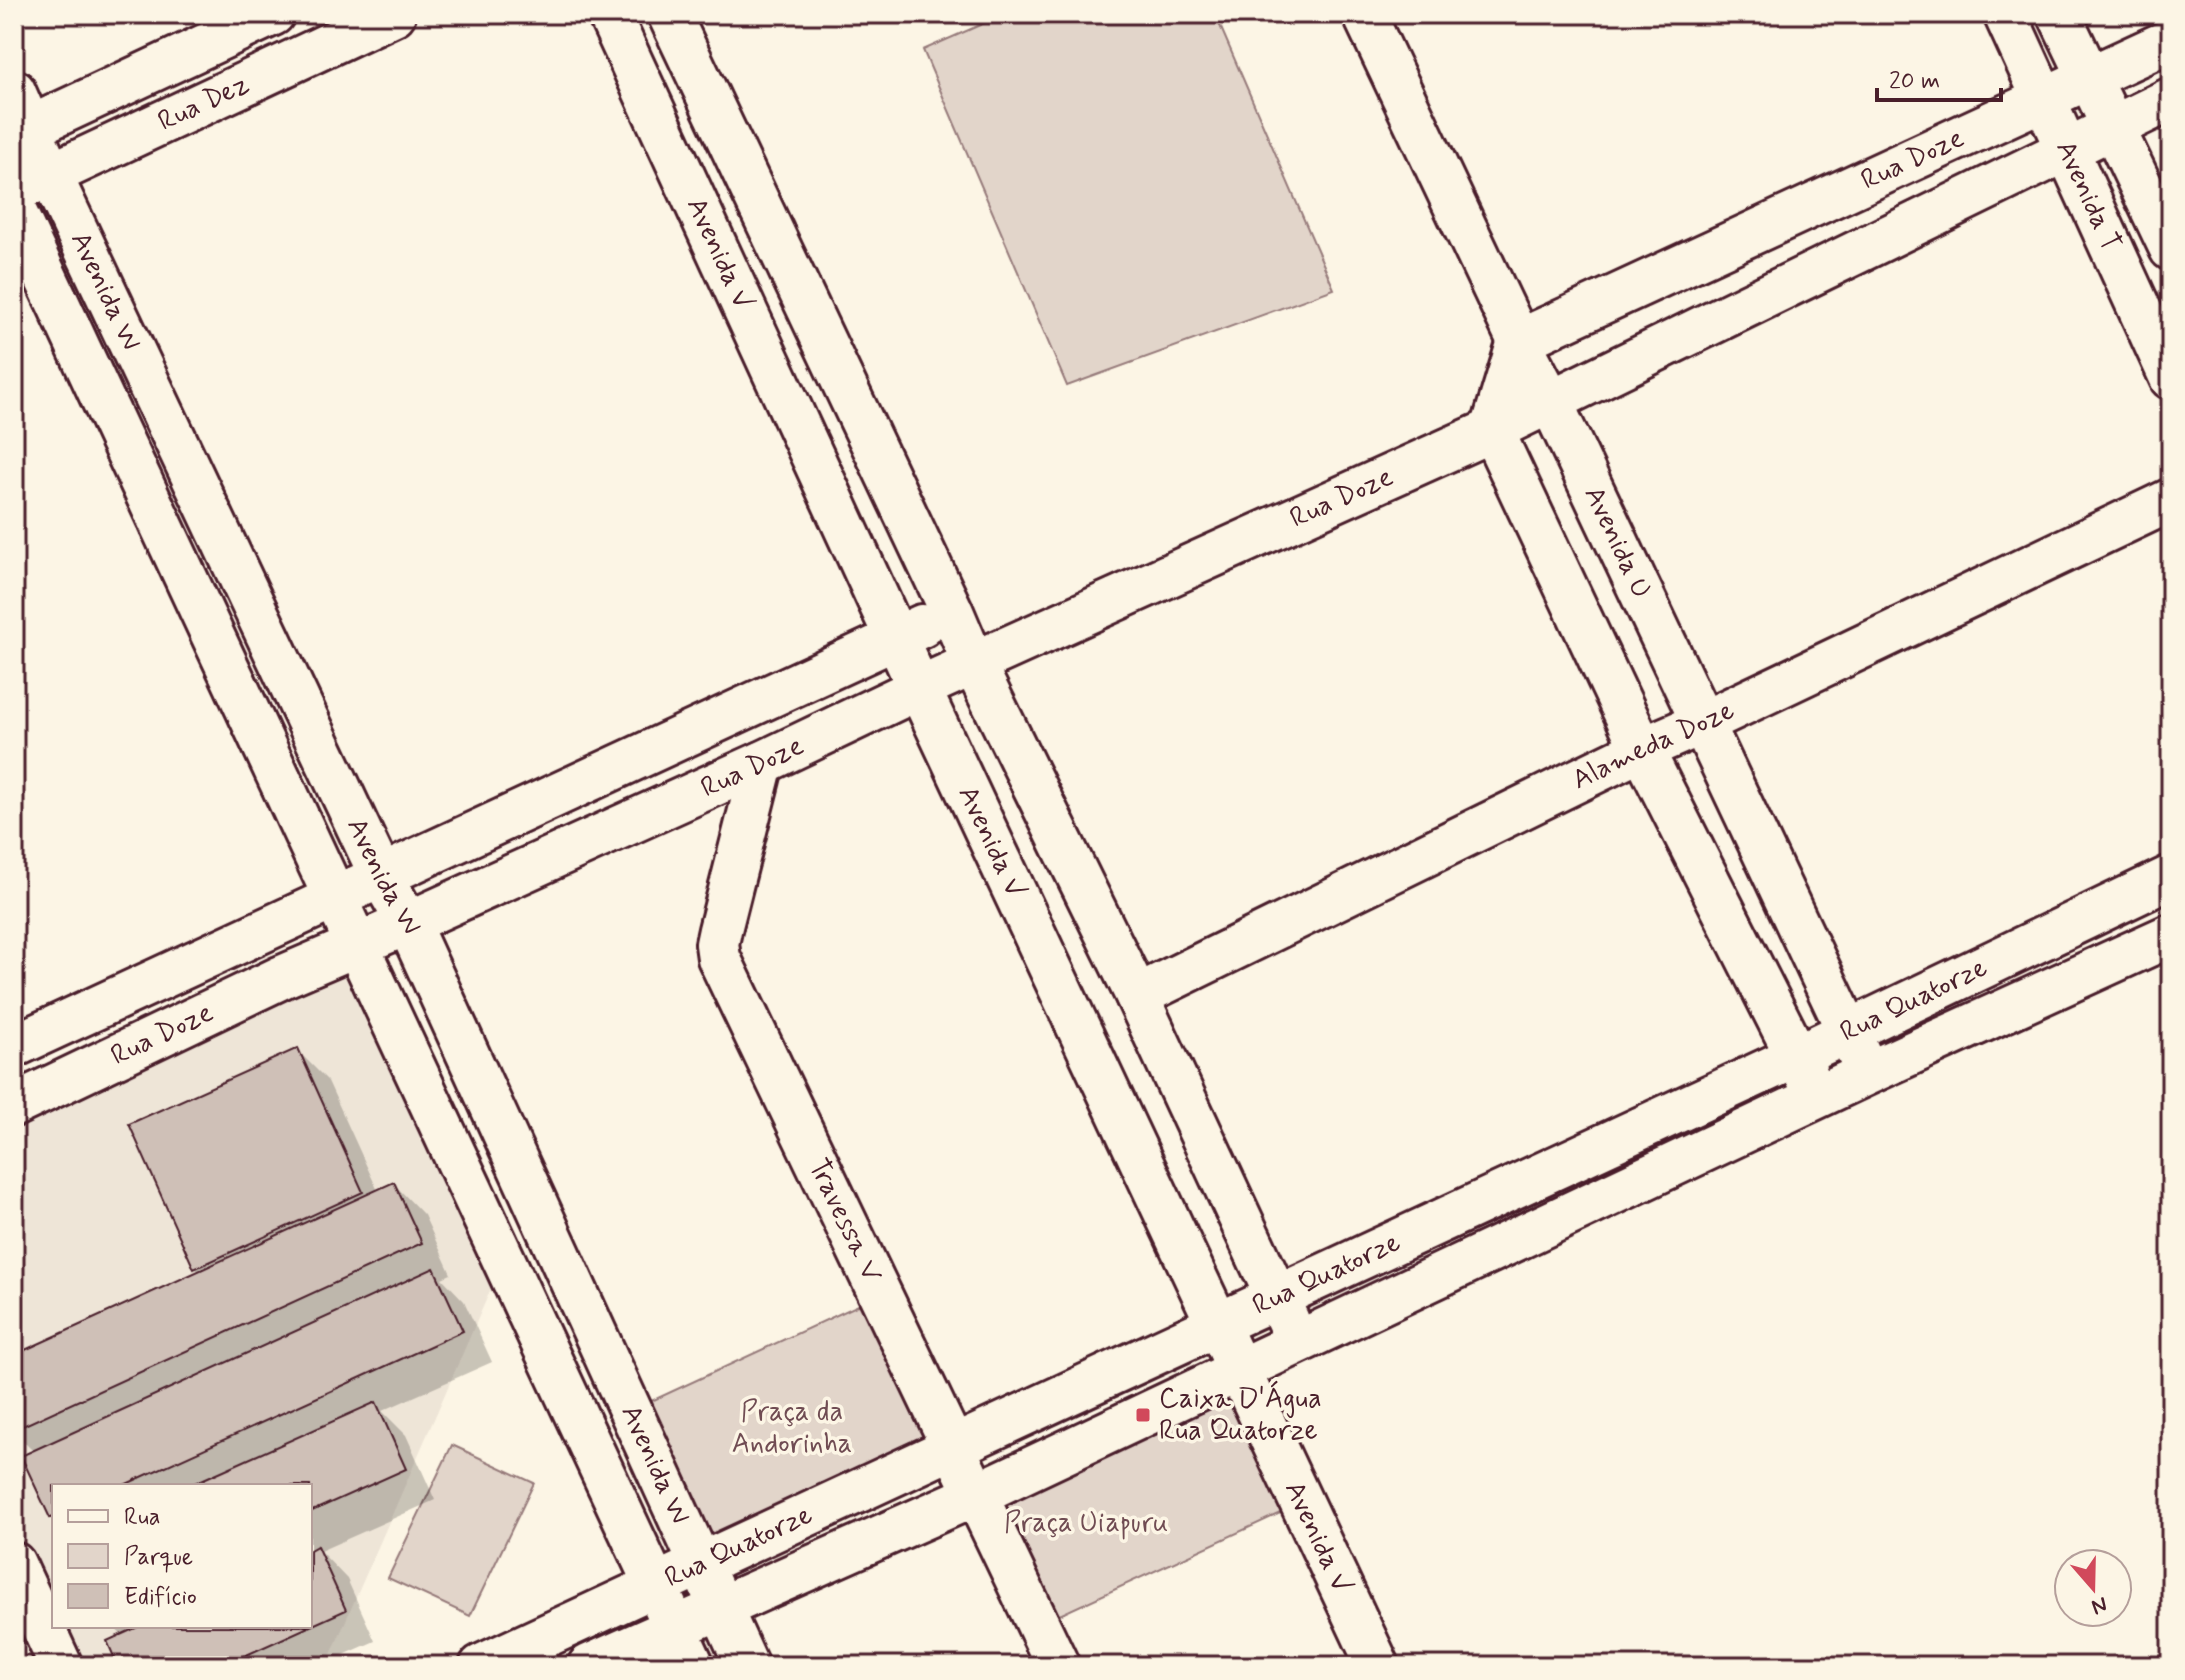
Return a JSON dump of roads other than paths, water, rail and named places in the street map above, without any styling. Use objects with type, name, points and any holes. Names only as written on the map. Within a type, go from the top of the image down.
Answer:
[{"type":"street","name":"Rua Dez","points":[[20,118],[273,14]]},
{"type":"street","name":"Rua Dez","points":[[32,183],[394,14]]},
{"type":"street","name":"Avenida V","points":[[609,14],[919,688],[1378,1666]]},
{"type":"street","name":"Avenida V","points":[[669,14],[974,664],[1137,996],[1298,1343]]},
{"type":"street","name":"Avenida U","points":[[1364,14],[1868,1073]]},
{"type":"street","name":"Avenida T","points":[[2005,14],[2171,378]]},
{"type":"street","name":"Avenida T","points":[[2059,14],[2171,249]]},
{"type":"street","name":"Rua Doze","points":[[1519,341],[2171,40]]},
{"type":"street","name":"Rua Doze","points":[[14,1105],[282,977],[762,763],[919,688],[1492,430],[2171,99]]},
{"type":"street","name":"Avenida W","points":[[20,118],[32,183],[381,876],[408,923],[747,1666]]},
{"type":"street","name":"Avenida W","points":[[14,209],[693,1666]]},
{"type":"street","points":[[1519,341],[1492,430],[1642,749],[1817,1098]]},
{"type":"street","name":"Alameda Doze","points":[[1137,996],[1642,749],[2171,500]]},
{"type":"street","name":"Rua Doze","points":[[14,1046],[952,612]]},
{"type":"street","name":"Travessa V","points":[[762,763],[720,930],[717,944],[719,958],[1058,1666]]},
{"type":"street","name":"Rua Quatorze","points":[[481,1666],[1797,1056],[2171,877]]},
{"type":"street","name":"Rua Quatorze","points":[[589,1666],[977,1494],[1868,1073],[2171,935]]},
{"type":"street","points":[[14,1564],[61,1666]]},
{"type":"place","name":"Caixa D'Água Rua Quatorze","points":[[1143,1415]]},
{"type":"park label","name":"Praça da Andorinha","points":[[792,1428]]},
{"type":"park label","name":"Praça Uiapuru","points":[[1086,1523]]}]
